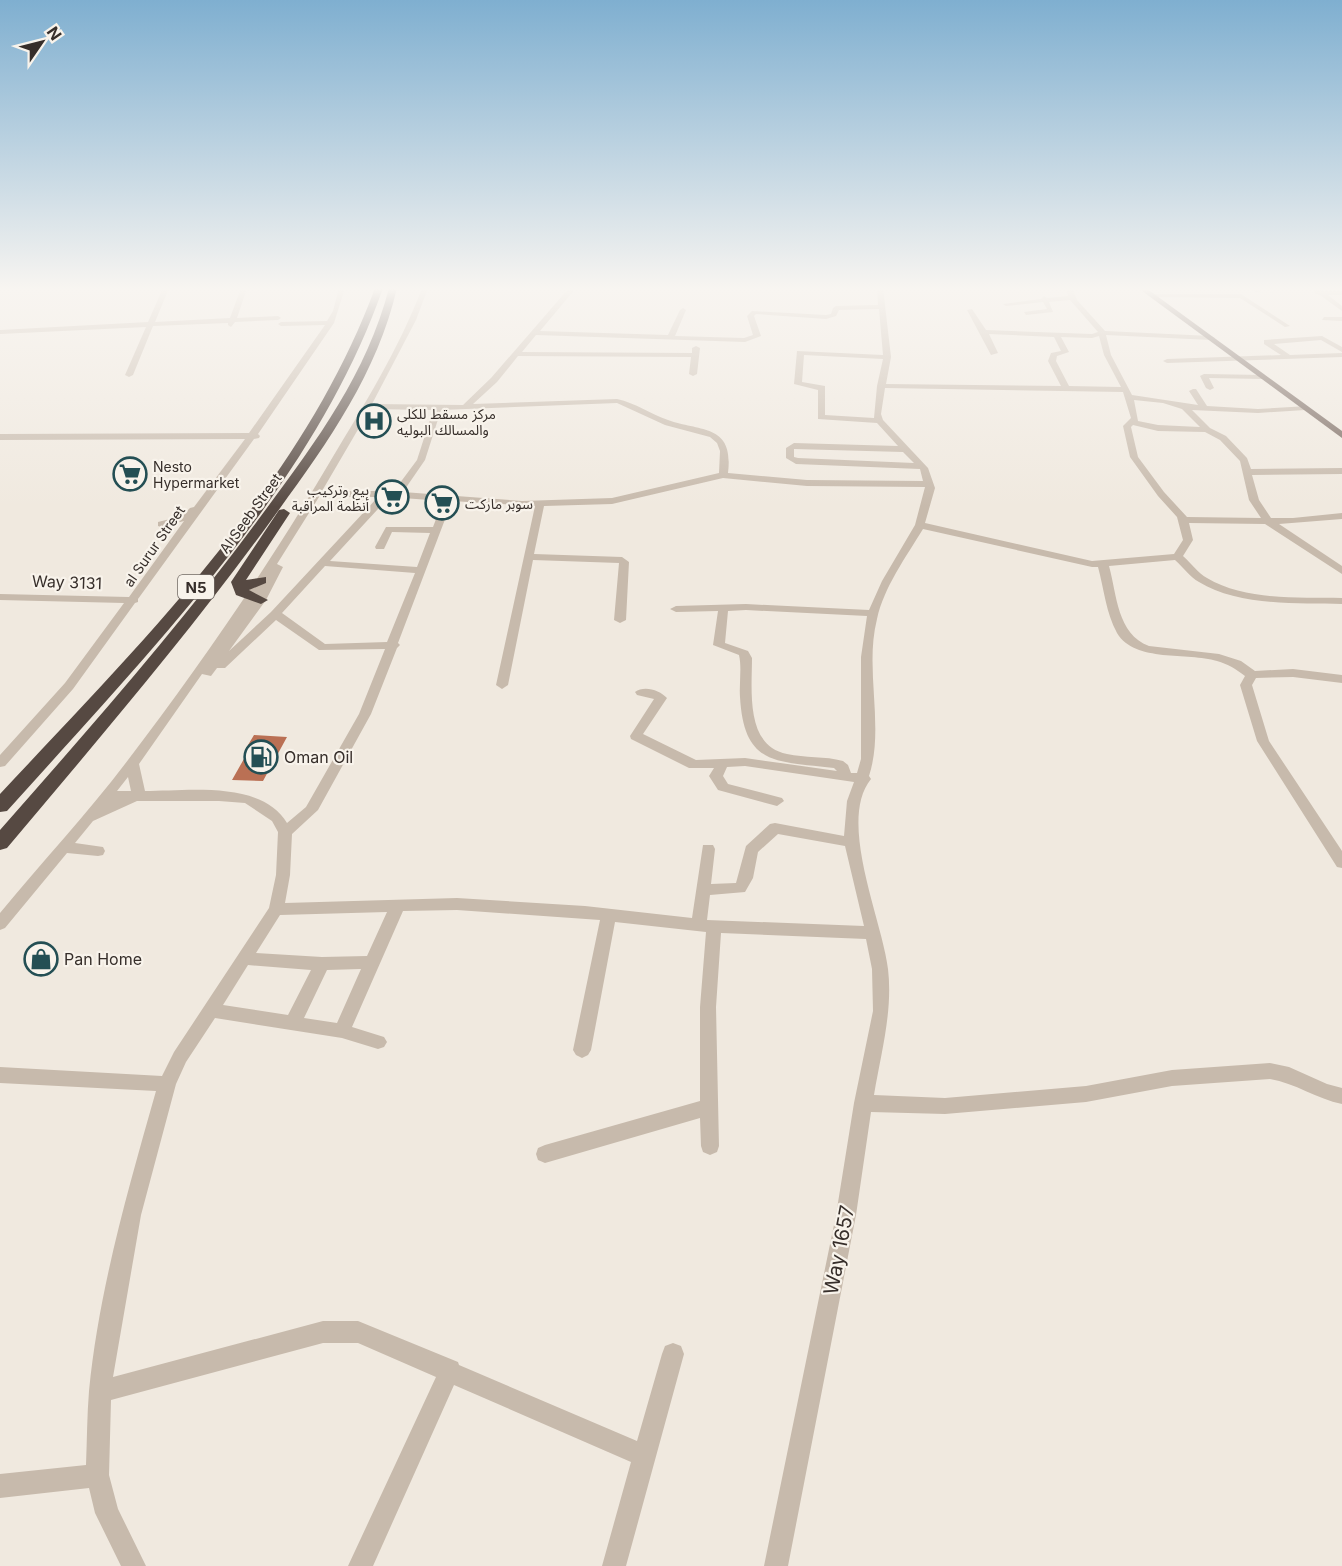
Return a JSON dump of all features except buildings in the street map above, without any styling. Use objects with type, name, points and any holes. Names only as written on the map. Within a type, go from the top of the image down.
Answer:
[{"type":"highway","name":"Al Seeb Street","points":[[0,806],[143,650],[201,580],[286,468],[339,385],[350,361]]},
{"type":"highway","name":"Al Seeb Street","points":[[0,843],[165,652],[223,579],[329,433],[358,383],[367,361]]},
{"type":"highway","points":[[358,383],[371,361]]},
{"type":"highway","points":[[238,582],[268,540],[330,439],[329,433]]},
{"type":"highway","points":[[238,582],[249,586],[261,580]]},
{"type":"highway","points":[[238,582],[241,592],[255,599]]},
{"type":"main road","points":[[1242,361],[1342,435]]},
{"type":"street","points":[[129,375],[135,361]]},
{"type":"street","name":"al Surur Street","points":[[134,600],[174,559],[255,436],[267,412],[304,361]]},
{"type":"street","points":[[0,924],[132,764],[255,599],[261,580],[313,498],[391,361]]},
{"type":"street","points":[[467,405],[511,361]]},
{"type":"street","points":[[693,374],[694,361]]},
{"type":"street","points":[[799,361],[798,384],[822,388],[821,417],[879,421]]},
{"type":"street","points":[[313,498],[391,494],[505,504],[612,501],[723,475],[807,483],[930,484],[922,466],[879,421],[877,414],[886,361]]},
{"type":"street","points":[[1052,361],[1066,388]]},
{"type":"street","points":[[920,525],[1065,559],[1104,564],[1176,556],[1188,540],[1183,520],[1134,457],[1127,426],[1135,419],[1135,411],[1111,361]]},
{"type":"street","points":[[1210,388],[1204,376],[1263,377]]},
{"type":"street","points":[[881,386],[1066,388],[1128,394],[1185,407],[1258,411],[1305,408]]},
{"type":"street","points":[[1193,391],[1204,408]]},
{"type":"street","name":"al Surur Street","points":[[0,763],[69,686],[134,600],[232,462],[277,410],[283,393]]},
{"type":"street","points":[[367,406],[438,408],[467,405],[617,401],[634,404],[665,422],[717,438],[723,448],[723,475]]},
{"type":"street","points":[[1185,407],[1206,430],[1223,438],[1244,460],[1254,500],[1268,521],[1342,571]]},
{"type":"street","points":[[201,680],[275,614],[421,460],[438,408]]},
{"type":"street","points":[[227,436],[248,430],[267,412]]},
{"type":"street","points":[[1132,422],[1169,429],[1206,430]]},
{"type":"street","points":[[0,437],[255,436]]},
{"type":"street","points":[[906,449],[794,446],[790,448],[790,458],[796,461],[922,466]]},
{"type":"street","points":[[170,549],[174,532],[161,525],[177,522],[192,512],[224,466],[232,462]]},
{"type":"street","points":[[1248,472],[1342,471]]},
{"type":"street","name":"Way 1657","points":[[776,1566],[846,1215],[863,1103],[881,1011],[880,969],[850,842],[854,801],[864,780],[868,759],[867,657],[872,616],[902,554],[920,525],[930,484]]},
{"type":"street","points":[[153,735],[222,653],[305,520],[313,498]]},
{"type":"street","points":[[285,832],[311,810],[365,714],[394,645],[448,498]]},
{"type":"street","points":[[502,685],[540,503]]},
{"type":"street","points":[[1183,520],[1268,521],[1342,516]]},
{"type":"street","points":[[380,547],[389,530],[437,530]]},
{"type":"street","points":[[1176,556],[1203,581],[1227,590],[1263,597],[1342,601]]},
{"type":"street","points":[[529,557],[622,560],[625,564],[620,620]]},
{"type":"street","points":[[321,563],[422,570]]},
{"type":"street","points":[[1104,564],[1122,631],[1133,644],[1155,650],[1221,656],[1244,667],[1252,675],[1293,673],[1342,679]]},
{"type":"street","points":[[116,624],[118,609],[107,600],[145,584]]},
{"type":"street","name":"Way 3131","points":[[0,597],[134,600]]},
{"type":"street","points":[[255,599],[287,601]]},
{"type":"street","points":[[746,606],[872,616],[723,612],[682,611],[746,606]]},
{"type":"street","points":[[723,612],[719,645],[744,653],[746,658],[746,699],[753,738],[762,750],[772,755],[838,764],[843,768],[845,777]]},
{"type":"street","points":[[275,614],[323,648],[394,645]]},
{"type":"street","points":[[1252,675],[1246,685],[1263,741],[1342,863]]},
{"type":"street","points":[[641,693],[656,694],[660,698],[656,708],[642,720],[636,736],[694,765],[745,762],[864,780]]},
{"type":"street","points":[[132,764],[139,795]]},
{"type":"street","points":[[722,765],[716,776],[723,787],[777,801]]},
{"type":"street","points":[[109,792],[248,799],[277,818],[285,832],[283,875],[276,909],[180,1057],[167,1084],[131,1215],[106,1346],[100,1392],[97,1475],[107,1513],[134,1566]]},
{"type":"street","points":[[89,817],[139,795]]},
{"type":"street","points":[[704,890],[740,888],[746,878],[751,850],[775,828],[850,842]]},
{"type":"street","points":[[64,847],[98,851]]},
{"type":"street","points":[[708,849],[704,890],[710,1146]]},
{"type":"street","points":[[276,909],[398,905],[524,907],[706,926],[873,933]]},
{"type":"street","points":[[342,1032],[398,905]]},
{"type":"street","points":[[582,1050],[609,915]]},
{"type":"street","points":[[243,958],[322,964],[374,963]]},
{"type":"street","points":[[293,1023],[322,964]]},
{"type":"street","points":[[210,1010],[342,1032],[378,1042]]},
{"type":"street","points":[[863,1103],[957,1106],[1086,1094],[1172,1078],[1270,1071],[1280,1072],[1317,1090],[1342,1096]]},
{"type":"street","points":[[0,1075],[167,1084]]},
{"type":"street","points":[[545,1155],[708,1107]]},
{"type":"street","points":[[100,1392],[323,1332],[358,1332],[644,1456]]},
{"type":"street","points":[[614,1566],[673,1354]]},
{"type":"street","points":[[360,1566],[450,1370]]},
{"type":"street","points":[[0,1486],[97,1475]]},
{"type":"place","name":"مركز مسقط للكلى والمسالك البوليه","points":[[374,421]]},
{"type":"place","name":"Nesto Hypermarket","points":[[130,474]]},
{"type":"place","name":"بيع وتركيب أنظمة المراقبة","points":[[392,497]]},
{"type":"place","name":"سوبر ماركت","points":[[442,503]]},
{"type":"place","name":"Oman Oil","points":[[261,757]]},
{"type":"place","name":"Pan Home","points":[[41,959]]}]
